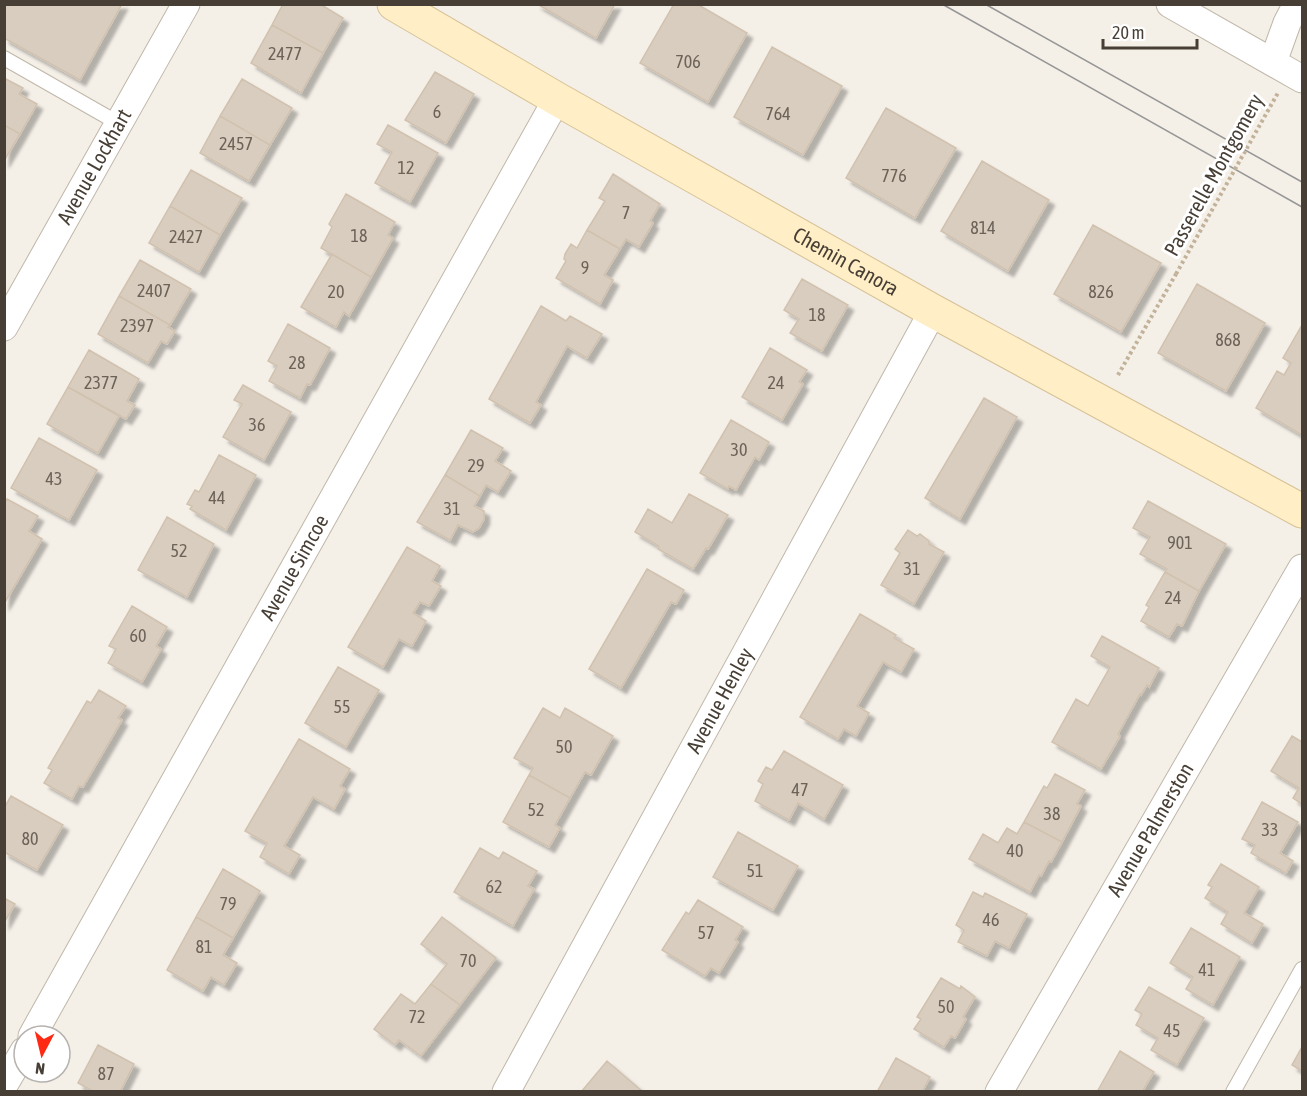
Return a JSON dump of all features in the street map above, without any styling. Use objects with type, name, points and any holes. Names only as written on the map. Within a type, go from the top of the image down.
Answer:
[{"type":"street","name":"Avenue Lockhart","points":[[4,327],[186,4]]},
{"type":"street","name":"Chemin Canora","points":[[394,4],[557,99],[933,311],[1302,510]]},
{"type":"street","points":[[1170,4],[1273,62],[1291,85]]},
{"type":"street","points":[[1273,62],[1287,23],[1297,4]]},
{"type":"street","name":"Avenue Simcoe","points":[[39,1024],[557,99]]},
{"type":"street","name":"Avenue Henley","points":[[506,1092],[933,311]]},
{"type":"street","name":"Avenue Palmerston","points":[[999,1092],[1302,568]]},
{"type":"street","points":[[4,1085],[12,1071]]},
{"type":"lane","points":[[4,58],[118,123]]},
{"type":"lane","points":[[1233,1092],[1302,969]]},
{"type":"path","name":"Passerelle Montgomery","points":[[1117,378],[1176,274],[1291,85]]},
{"type":"building","points":[[4,4],[122,4],[80,80],[4,38]]},
{"type":"building","points":[[283,4],[320,4],[343,18],[323,53],[272,25]]},
{"type":"building","points":[[537,4],[615,4],[596,38]]},
{"type":"building","points":[[674,4],[697,4],[747,33],[708,102],[640,63]]},
{"type":"building","points":[[272,25],[323,53],[301,93],[251,63]]},
{"type":"building","points":[[772,47],[842,86],[803,155],[734,117]]},
{"type":"building","points":[[435,72],[474,94],[446,143],[405,120]]},
{"type":"building","points":[[4,78],[23,88],[19,94],[37,104],[20,134],[4,125]]},
{"type":"building","points":[[242,79],[292,108],[270,145],[220,116]]},
{"type":"building","points":[[886,108],[956,148],[915,218],[846,178]]},
{"type":"building","points":[[220,116],[270,145],[249,181],[200,153]]},
{"type":"building","points":[[4,125],[20,134],[4,161]]},
{"type":"building","points":[[388,125],[438,153],[410,202],[375,183],[392,152],[377,144]]},
{"type":"building","points":[[982,161],[1049,200],[1008,271],[941,231]]},
{"type":"building","points":[[191,170],[242,198],[220,235],[170,206]]},
{"type":"building","points":[[613,174],[660,204],[650,221],[653,223],[639,247],[626,239],[620,249],[587,230],[605,201],[599,198]]},
{"type":"building","points":[[346,194],[395,222],[388,235],[393,238],[371,277],[321,248],[332,227],[329,224]]},
{"type":"building","points":[[170,206],[220,235],[199,272],[149,243]]},
{"type":"building","points":[[1093,225],[1161,263],[1121,332],[1054,294]]},
{"type":"building","points":[[587,230],[620,249],[604,275],[613,280],[600,304],[556,278],[566,261],[565,254],[571,244],[577,248]]},
{"type":"building","points":[[332,254],[371,277],[349,316],[344,312],[336,327],[301,307]]},
{"type":"building","points":[[140,260],[191,289],[170,325],[119,296]]},
{"type":"building","points":[[802,279],[848,305],[822,351],[790,333],[799,319],[784,310]]},
{"type":"building","points":[[1197,284],[1265,323],[1226,391],[1158,353]]},
{"type":"building","points":[[119,296],[170,325],[168,327],[175,331],[167,344],[161,341],[148,363],[98,334]]},
{"type":"building","points":[[541,306],[566,321],[570,316],[602,334],[587,358],[567,346],[536,402],[541,405],[530,423],[489,399]]},
{"type":"building","points":[[288,324],[330,348],[310,385],[307,384],[300,398],[269,381],[277,366],[268,361]]},
{"type":"building","points":[[1302,325],[1302,435],[1256,408],[1277,371],[1284,375],[1291,363],[1283,358]]},
{"type":"building","points":[[770,348],[807,370],[799,382],[803,384],[782,420],[742,397]]},
{"type":"building","points":[[89,350],[139,379],[127,401],[135,405],[126,419],[68,387]]},
{"type":"building","points":[[243,385],[291,412],[264,460],[223,437],[242,404],[234,400]]},
{"type":"building","points":[[68,387],[119,416],[98,453],[47,424]]},
{"type":"building","points":[[984,398],[1017,417],[960,519],[925,498]]},
{"type":"building","points":[[731,420],[769,442],[759,460],[755,457],[736,490],[729,486],[728,489],[700,473]]},
{"type":"building","points":[[471,430],[503,448],[495,461],[511,471],[498,492],[486,485],[480,496],[445,475]]},
{"type":"building","points":[[39,438],[97,470],[69,520],[11,488]]},
{"type":"building","points":[[219,455],[256,475],[226,530],[190,509],[192,506],[187,504],[195,490],[199,492]]},
{"type":"building","points":[[445,475],[480,496],[474,506],[484,511],[484,519],[479,528],[473,532],[458,525],[450,540],[417,522]]},
{"type":"building","points":[[689,494],[728,515],[693,569],[658,549],[659,546],[635,532],[648,509],[672,523]]},
{"type":"building","points":[[7,499],[38,516],[29,531],[42,539],[4,604],[4,503]]},
{"type":"building","points":[[1148,501],[1226,544],[1199,591],[1165,572],[1167,569],[1140,554],[1150,537],[1133,528]]},
{"type":"building","points":[[167,517],[214,544],[187,597],[138,570]]},
{"type":"building","points":[[908,530],[917,536],[920,534],[929,541],[929,544],[944,552],[914,604],[881,585],[900,553],[895,549]]},
{"type":"building","points":[[407,547],[440,566],[432,581],[441,586],[429,606],[420,602],[413,613],[426,621],[412,646],[399,639],[383,667],[348,647]]},
{"type":"building","points":[[647,569],[684,590],[676,604],[671,602],[621,688],[589,669]]},
{"type":"building","points":[[1165,572],[1199,591],[1182,626],[1177,624],[1169,637],[1141,621],[1149,607],[1146,605]]},
{"type":"building","points":[[132,606],[167,627],[156,646],[161,649],[142,682],[108,663],[116,649],[109,646]]},
{"type":"building","points":[[860,614],[896,635],[894,638],[914,649],[901,672],[883,662],[857,706],[869,713],[856,736],[844,729],[838,739],[800,717]]},
{"type":"building","points":[[1102,636],[1159,668],[1149,687],[1147,685],[1140,694],[1101,769],[1052,742],[1076,699],[1088,706],[1110,667],[1091,656]]},
{"type":"building","points":[[338,667],[379,690],[346,747],[305,723]]},
{"type":"building","points":[[99,690],[126,706],[118,718],[122,720],[83,787],[79,786],[72,799],[44,783],[52,770],[48,768],[87,701],[91,703]]},
{"type":"building","points":[[543,708],[560,718],[565,708],[613,736],[591,775],[585,772],[570,798],[529,775],[533,768],[514,758]]},
{"type":"building","points":[[1292,736],[1302,742],[1302,804],[1293,798],[1299,788],[1271,771]]},
{"type":"building","points":[[299,739],[350,769],[340,786],[345,789],[334,809],[313,797],[284,846],[300,855],[289,874],[260,857],[267,843],[245,831]]},
{"type":"building","points":[[784,751],[843,785],[824,819],[798,803],[789,820],[755,801],[763,784],[758,781],[766,767],[772,770]]},
{"type":"building","points":[[1055,774],[1085,790],[1077,804],[1081,806],[1062,842],[1024,822],[1044,786],[1047,788]]},
{"type":"building","points":[[529,775],[570,798],[555,825],[560,828],[549,847],[503,822]]},
{"type":"building","points":[[11,796],[63,825],[37,870],[4,852],[4,808]]},
{"type":"building","points":[[1262,802],[1298,822],[1280,853],[1293,861],[1286,873],[1251,853],[1255,845],[1242,839]]},
{"type":"building","points":[[1024,822],[1062,842],[1030,892],[969,859],[983,834],[998,843],[1007,828],[1017,834]]},
{"type":"building","points":[[738,832],[798,866],[773,910],[713,877]]},
{"type":"building","points":[[480,848],[499,859],[503,852],[537,871],[528,886],[534,889],[513,926],[454,892]]},
{"type":"building","points":[[1221,864],[1259,887],[1244,913],[1263,924],[1252,943],[1221,924],[1228,912],[1205,898],[1212,887],[1208,885]]},
{"type":"building","points":[[223,869],[260,891],[233,938],[196,917]]},
{"type":"building","points":[[973,892],[983,897],[985,893],[1027,914],[1009,948],[995,941],[987,956],[958,942],[964,930],[956,925]]},
{"type":"building","points":[[4,898],[15,904],[4,923]]},
{"type":"building","points":[[698,900],[743,927],[735,940],[738,942],[719,973],[711,968],[705,976],[662,950],[686,912],[689,914]]},
{"type":"building","points":[[196,917],[233,938],[223,955],[237,963],[224,985],[211,977],[203,991],[167,970]]},
{"type":"building","points":[[442,917],[496,958],[460,1005],[431,984],[447,964],[421,944]]},
{"type":"building","points":[[1191,928],[1240,957],[1213,1005],[1186,989],[1193,977],[1170,963]]},
{"type":"building","points":[[941,978],[960,989],[961,986],[975,997],[963,1017],[966,1019],[955,1038],[951,1036],[944,1047],[914,1029],[921,1019],[917,1017]]},
{"type":"building","points":[[431,984],[460,1005],[421,1056],[399,1040],[395,1045],[374,1029],[401,994],[415,1004]]},
{"type":"building","points":[[1149,987],[1204,1018],[1177,1065],[1151,1050],[1158,1038],[1136,1025],[1142,1014],[1135,1010]]},
{"type":"building","points":[[98,1045],[134,1064],[120,1092],[94,1092],[78,1083]]},
{"type":"building","points":[[1302,1047],[1302,1071],[1292,1065]]},
{"type":"building","points":[[1120,1051],[1154,1072],[1142,1092],[1097,1092]]},
{"type":"building","points":[[896,1058],[930,1077],[922,1092],[877,1092]]},
{"type":"building","points":[[607,1061],[643,1092],[581,1092]]},
{"type":"tram line","points":[[942,4],[1302,207]]},
{"type":"tram line","points":[[985,4],[1302,182]]}]
